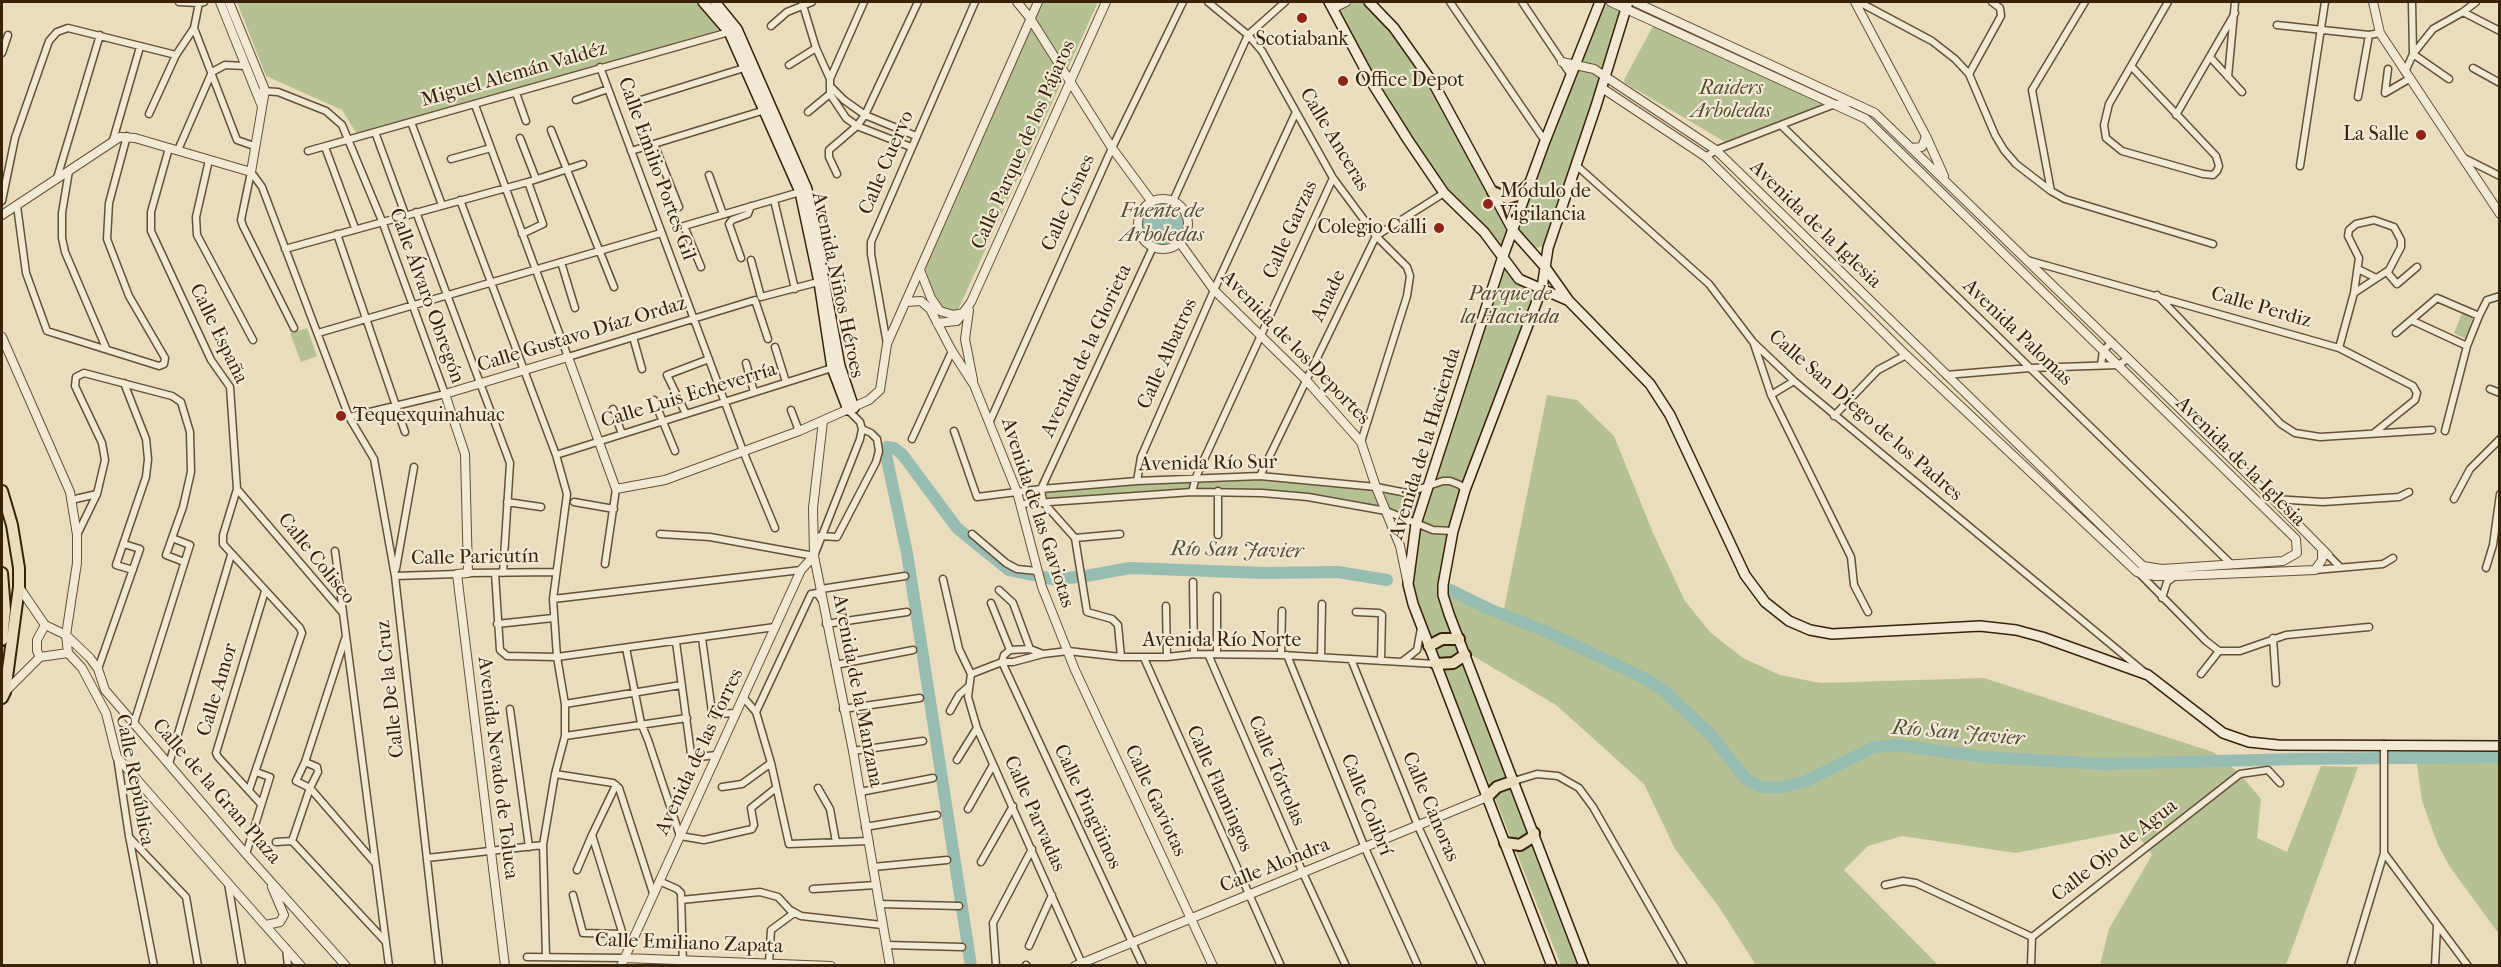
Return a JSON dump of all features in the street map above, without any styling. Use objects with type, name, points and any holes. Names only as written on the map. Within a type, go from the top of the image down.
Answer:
[{"type":"main road","name":"Avenida Niños Héroes","points":[[704,2],[729,32],[744,68],[768,109],[807,189],[840,366],[852,412]]},
{"type":"main road","name":"Avenida Niños Héroes","points":[[715,2],[737,29],[800,192],[823,281],[832,368],[852,412]]},
{"type":"main road","points":[[1369,2],[1394,28],[1435,86],[1514,232],[1545,267],[1569,301],[1650,384],[1671,415],[1745,575],[1765,602],[1789,621],[1810,630],[1832,634],[1980,626],[2016,630],[2148,675],[2223,733],[2236,740],[2263,745],[2499,746]]},
{"type":"main road","name":"Avenida de la Hacienda","points":[[1552,966],[1421,626],[1408,584],[1416,524],[1502,259],[1514,232],[1545,141],[1600,2]]},
{"type":"main road","points":[[1332,5],[1374,86],[1444,193],[1484,232],[1519,279],[1569,301]]},
{"type":"main road","points":[[1584,966],[1443,595],[1453,531],[1465,490],[1542,288],[1548,248],[1606,77],[1626,5]]},
{"type":"main road","points":[[1493,192],[1507,198],[1518,195],[1530,184]]},
{"type":"main road","points":[[2,491],[12,525],[18,568],[18,587],[3,695]]},
{"type":"main road","points":[[2,573],[5,610],[2,640]]},
{"type":"main road","points":[[1429,646],[1437,640],[1459,639]]},
{"type":"main road","points":[[1436,664],[1453,663],[1465,655]]},
{"type":"main road","points":[[1487,797],[1497,787],[1514,781]]},
{"type":"main road","points":[[1505,843],[1520,845],[1531,838],[1534,833]]},
{"type":"street","points":[[149,114],[176,56],[194,28],[201,2],[179,2]]},
{"type":"street","points":[[220,2],[255,94],[261,104]]},
{"type":"street","points":[[229,2],[265,90],[242,220],[243,226],[294,328]]},
{"type":"street","points":[[771,26],[802,3],[812,2]]},
{"type":"street","points":[[808,112],[831,87],[864,2]]},
{"type":"street","points":[[837,174],[828,154],[865,115],[918,2]]},
{"type":"street","name":"Calle Cuervo","points":[[888,344],[870,248],[911,147],[975,2]]},
{"type":"street","points":[[1017,2],[1030,18],[1112,148],[1152,202]]},
{"type":"street","points":[[616,489],[665,480],[852,412],[880,390],[888,344],[1038,2]]},
{"type":"street","name":"Calle Parque de los Pájaros","points":[[971,302],[1106,2]]},
{"type":"street","name":"Calle Cisnes","points":[[990,421],[1112,148],[1183,2]]},
{"type":"street","name":"Calle Anceras","points":[[1208,2],[1248,35],[1262,51],[1333,178],[1376,236],[1407,267],[1410,285],[1361,442]]},
{"type":"street","points":[[1173,201],[1248,35],[1285,2]]},
{"type":"street","points":[[1332,5],[1346,2]]},
{"type":"street","points":[[1450,2],[1545,141]]},
{"type":"street","points":[[1522,2],[1571,75]]},
{"type":"street","name":"Avenida de la Iglesia","points":[[1562,62],[1587,66],[1716,150],[2143,566],[2162,569],[2289,560],[2297,554],[2296,539],[1864,118],[1626,5],[1611,2]]},
{"type":"street","name":"Avenida de la Iglesia","points":[[1635,2],[1873,112],[1946,180],[2340,567]]},
{"type":"street","points":[[1857,2],[1939,46],[1969,74],[1995,135],[2004,150],[2016,164],[2051,191],[2065,199],[2213,244]]},
{"type":"street","points":[[1857,2],[1946,180],[1937,189]]},
{"type":"street","points":[[1969,74],[2001,16],[2000,8],[1992,2]]},
{"type":"street","points":[[2051,191],[2032,90],[2085,2]]},
{"type":"street","points":[[2131,66],[2216,156],[2218,166],[2212,175],[2122,151],[2110,143],[2104,131],[2109,104],[2168,2]]},
{"type":"street","points":[[2228,76],[2235,2]]},
{"type":"street","points":[[2300,166],[2325,2]]},
{"type":"street","points":[[2373,2],[2380,33],[2499,214]]},
{"type":"street","points":[[2388,69],[2385,93],[2407,75],[2413,54],[2412,2]]},
{"type":"street","points":[[2413,54],[2433,29],[2476,2]]},
{"type":"street","points":[[802,3],[816,48],[846,118],[857,126],[911,147]]},
{"type":"street","points":[[2463,12],[2499,31]]},
{"type":"street","points":[[2176,115],[2235,13]]},
{"type":"street","points":[[2277,25],[2369,35],[2380,33]]},
{"type":"street","points":[[2,201],[15,138],[49,41],[57,32],[68,28],[176,56]]},
{"type":"street","points":[[194,28],[213,72],[237,140],[254,146]]},
{"type":"street","name":"Miguel Alemán Valdéz","points":[[308,150],[729,32]]},
{"type":"street","points":[[2,53],[8,35]]},
{"type":"street","points":[[57,178],[100,35]]},
{"type":"street","points":[[2358,97],[2369,35]]},
{"type":"street","points":[[113,140],[140,47]]},
{"type":"street","points":[[789,65],[816,48]]},
{"type":"street","points":[[2413,54],[2449,79]]},
{"type":"street","points":[[2210,57],[2242,92]]},
{"type":"street","points":[[213,72],[225,65],[245,66]]},
{"type":"street","name":"Calle Emilio Portes Gil","points":[[600,67],[743,451],[775,528]]},
{"type":"street","points":[[631,103],[744,68]]},
{"type":"street","points":[[2473,68],[2499,83]]},
{"type":"street","name":"Calle España","points":[[213,72],[174,149],[151,212],[151,231],[211,360],[230,387],[237,489],[223,540],[231,555]]},
{"type":"street","points":[[831,87],[865,115],[916,136]]},
{"type":"street","name":"Avenida de la Iglesia","points":[[1602,88],[1706,157],[1906,355],[2137,572]]},
{"type":"street","points":[[576,100],[608,89]]},
{"type":"street","points":[[255,94],[265,90]]},
{"type":"street","name":"Calle Álvaro Obregón","points":[[265,90],[288,95],[326,111],[342,125],[349,140],[413,305],[465,454],[468,573]]},
{"type":"street","points":[[516,93],[526,122]]},
{"type":"street","points":[[1706,157],[1716,150],[1835,104],[1854,103]]},
{"type":"street","points":[[475,105],[616,489],[605,564]]},
{"type":"street","points":[[631,151],[768,109]]},
{"type":"street","name":"Calle Albatros","points":[[1137,481],[1141,457],[1214,290],[1296,112]]},
{"type":"street","points":[[1864,118],[1873,112]]},
{"type":"street","points":[[411,122],[442,205]]},
{"type":"street","name":"Avenida Palomas","points":[[1780,125],[2231,564]]},
{"type":"street","points":[[551,130],[614,287]]},
{"type":"street","points":[[375,132],[405,214]]},
{"type":"street","points":[[17,206],[26,273],[47,331],[159,366],[164,364],[165,358],[129,296],[107,239],[109,203],[128,136]]},
{"type":"street","points":[[2,215],[113,140],[128,136],[251,172]]},
{"type":"street","points":[[1911,148],[1922,147],[1926,136]]},
{"type":"street","points":[[520,138],[536,179]]},
{"type":"street","points":[[654,144],[679,207]]},
{"type":"street","points":[[325,147],[355,228]]},
{"type":"street","points":[[451,159],[491,148]]},
{"type":"street","points":[[2464,158],[2499,176]]},
{"type":"street","points":[[209,160],[196,217],[197,235],[253,340]]},
{"type":"street","points":[[285,249],[405,214],[528,182],[583,164]]},
{"type":"street","name":"Calle San Diego de los Padres","points":[[1576,165],[1709,284],[1753,342],[1794,381],[2148,675]]},
{"type":"street","points":[[1719,170],[1731,165]]},
{"type":"street","points":[[69,171],[62,213],[62,238],[65,252],[106,348]]},
{"type":"street","name":"Calle De la Cruz","points":[[251,172],[262,187],[348,417],[374,459],[395,576],[439,966]]},
{"type":"street","points":[[709,175],[723,214]]},
{"type":"street","name":"Calle Garzas","points":[[1192,492],[1196,477],[1333,178]]},
{"type":"street","points":[[522,234],[543,224],[528,182]]},
{"type":"street","points":[[701,267],[684,226],[800,192]]},
{"type":"street","points":[[1376,236],[1444,193]]},
{"type":"street","points":[[1162,199],[1173,201],[1185,212],[1188,228],[1180,243],[1167,249],[1153,247],[1142,238],[1138,225],[1142,211],[1152,202],[1162,199]]},
{"type":"street","points":[[460,200],[556,454],[567,494],[553,599],[557,657],[565,704],[565,736],[555,774],[543,845],[546,957]]},
{"type":"street","points":[[774,200],[795,289]]},
{"type":"street","points":[[741,258],[729,224],[732,220],[748,214],[751,206]]},
{"type":"street","points":[[416,212],[510,463],[503,573]]},
{"type":"street","points":[[2339,348],[2354,293],[2359,258],[2348,236],[2349,230],[2356,224],[2366,221],[2382,222],[2394,227],[2401,240],[2401,247],[2387,272],[2354,293]]},
{"type":"street","points":[[318,333],[661,233]]},
{"type":"street","points":[[337,234],[368,318],[394,405],[405,432]]},
{"type":"street","name":"Anade","points":[[1260,476],[1376,236]]},
{"type":"street","name":"Avenida de los Deportes","points":[[1180,243],[1214,290],[1306,380],[1361,442],[1400,546],[1408,584]]},
{"type":"street","name":"Avenida de la Glorieta","points":[[1041,489],[1153,247]]},
{"type":"street","points":[[751,260],[768,339]]},
{"type":"street","name":"Calle Perdiz","points":[[2027,260],[2339,348],[2416,389],[2415,400],[2374,433]]},
{"type":"street","points":[[561,262],[575,308]]},
{"type":"street","points":[[2387,272],[2397,284],[2417,267]]},
{"type":"street","points":[[2358,269],[2376,278]]},
{"type":"street","points":[[920,270],[931,298],[940,311],[952,315],[964,313]]},
{"type":"street","name":"Calle Gustavo Díaz Ordaz","points":[[348,417],[480,384],[823,281]]},
{"type":"street","points":[[2156,295],[2281,424],[2295,433],[2311,437],[2432,430]]},
{"type":"street","points":[[2445,431],[2467,346],[2479,316],[2487,300],[2499,296]]},
{"type":"street","points":[[2396,333],[2413,321],[2437,298],[2479,316]]},
{"type":"street","name":"Avenida de las Gaviotas","points":[[906,302],[916,299],[925,304],[974,385],[1017,492],[1042,587],[1068,651]]},
{"type":"street","points":[[937,323],[954,323],[971,302]]},
{"type":"street","name":"Avenida de las Gaviotas","points":[[971,302],[965,339],[974,385]]},
{"type":"street","points":[[2413,321],[2467,346]]},
{"type":"street","points":[[2,337],[71,500],[77,535],[77,573],[66,635],[68,653],[40,657],[3,695]]},
{"type":"street","points":[[633,337],[642,369]]},
{"type":"street","points":[[1753,342],[1771,395],[1851,557],[1854,585],[1868,612]]},
{"type":"street","points":[[2101,365],[2103,351],[2112,342]]},
{"type":"street","points":[[775,346],[786,382]]},
{"type":"street","points":[[912,439],[952,351]]},
{"type":"street","points":[[1834,416],[1878,370],[1906,355]]},
{"type":"street","points":[[1946,375],[2030,368],[2118,365],[2128,358]]},
{"type":"street","points":[[686,414],[667,375],[709,359]]},
{"type":"street","points":[[746,363],[754,392]]},
{"type":"street","name":"Calle Luis Echeverría","points":[[556,454],[832,368]]},
{"type":"street","points":[[77,535],[97,494],[104,468],[105,451],[75,382],[76,377],[84,374],[175,397],[181,402],[190,432],[191,472],[183,507],[166,555],[184,562]]},
{"type":"street","points":[[1771,395],[1794,381]]},
{"type":"street","points":[[124,383],[146,439],[148,459],[146,477],[117,566],[132,570]]},
{"type":"street","points":[[2490,389],[2499,393]]},
{"type":"street","points":[[654,400],[675,451]]},
{"type":"street","points":[[613,409],[622,434]]},
{"type":"street","points":[[791,411],[799,431]]},
{"type":"street","name":"Avenida Niños Héroes","points":[[818,536],[837,537],[876,462],[879,451],[877,439],[862,429],[852,412]]},
{"type":"street","points":[[2395,416],[2397,432]]},
{"type":"street","name":"Avenida de la Manzana","points":[[823,421],[813,508],[818,536],[814,556],[853,751],[890,966]]},
{"type":"street","points":[[818,536],[860,440],[862,429]]},
{"type":"street","name":"Avenida Río Sur","points":[[954,431],[977,497],[1137,481],[1260,476],[1376,487],[1407,493],[1443,481],[1450,481],[1456,482],[1465,490]]},
{"type":"street","points":[[2454,499],[2470,469],[2499,439]]},
{"type":"street","points":[[395,576],[414,467]]},
{"type":"street","points":[[2033,475],[2041,468]]},
{"type":"street","name":"Calle Coliseo","points":[[237,489],[343,613],[346,637],[305,762],[296,781],[310,788]]},
{"type":"street","points":[[1041,489],[1043,502],[1075,538],[1087,612],[1116,621],[1121,657]]},
{"type":"street","points":[[1218,491],[1218,535]]},
{"type":"street","name":"Avenida Río Sur","points":[[1021,504],[1218,491],[1308,497],[1386,511],[1433,531],[1453,531]]},
{"type":"street","points":[[2273,499],[2324,502],[2399,497],[2409,492]]},
{"type":"street","points":[[71,500],[97,494]]},
{"type":"street","points":[[2486,568],[2493,545],[2499,494]]},
{"type":"street","points":[[507,502],[541,507]]},
{"type":"street","points":[[574,502],[614,509]]},
{"type":"street","points":[[660,534],[711,537],[814,556]]},
{"type":"street","points":[[972,534],[1017,569],[1038,572]]},
{"type":"street","points":[[1075,538],[1120,534]]},
{"type":"street","points":[[134,723],[190,545],[172,538]]},
{"type":"street","points":[[98,669],[140,549],[124,544]]},
{"type":"street","points":[[334,551],[343,613]]},
{"type":"street","points":[[2315,570],[2325,552]]},
{"type":"street","points":[[231,555],[300,628],[302,633],[249,790]]},
{"type":"street","points":[[169,765],[231,555]]},
{"type":"street","name":"Avenida de las Torres","points":[[624,958],[801,570],[814,556]]},
{"type":"street","points":[[2137,572],[2155,576],[2176,576],[2315,570],[2383,564],[2393,558]]},
{"type":"street","points":[[553,599],[801,570]]},
{"type":"street","name":"Calle Paricutín","points":[[395,576],[556,572]]},
{"type":"street","points":[[2137,572],[2206,641],[2219,651],[2240,651],[2273,638],[2369,627]]},
{"type":"street","points":[[495,573],[497,624],[502,654],[557,657],[776,627]]},
{"type":"street","name":"Avenida Nevado de Toluca","points":[[457,574],[506,966]]},
{"type":"street","points":[[821,589],[905,576]]},
{"type":"street","points":[[2162,598],[2167,582],[2176,576]]},
{"type":"street","points":[[943,579],[959,649],[971,674]]},
{"type":"street","points":[[1193,582],[1194,654]]},
{"type":"street","name":"Calle de la Gran Plaza","points":[[18,587],[45,625],[66,635],[98,669],[105,690],[346,966]]},
{"type":"street","points":[[999,590],[1010,599],[1016,608],[1030,649]]},
{"type":"street","name":"Calle Amor","points":[[261,804],[216,753],[265,591]]},
{"type":"street","name":"Avenida de las Torres","points":[[756,712],[813,593],[817,593],[824,605]]},
{"type":"street","points":[[1217,596],[1217,654]]},
{"type":"street","points":[[991,603],[1010,650],[1004,655],[1002,662]]},
{"type":"street","points":[[1321,657],[1322,604]]},
{"type":"street","points":[[1166,606],[1167,657]]},
{"type":"street","points":[[1282,611],[1284,655]]},
{"type":"street","points":[[826,624],[908,612]]},
{"type":"street","points":[[1356,612],[1382,615],[1381,661]]},
{"type":"street","points":[[497,624],[554,618]]},
{"type":"street","points":[[40,657],[37,651],[37,640],[45,625]]},
{"type":"street","points":[[1402,662],[1417,650],[1421,626]]},
{"type":"street","points":[[346,637],[389,966]]},
{"type":"street","points":[[702,638],[712,712],[716,714],[736,712]]},
{"type":"street","points":[[2273,638],[2276,683]]},
{"type":"street","points":[[676,642],[691,754],[698,757],[717,755]]},
{"type":"street","points":[[626,648],[640,723],[648,740],[680,836],[704,840],[752,829],[754,825],[751,808],[776,788]]},
{"type":"street","name":"Avenida Río Norte","points":[[1010,650],[1030,649],[1043,654]]},
{"type":"street","points":[[835,665],[914,650]]},
{"type":"street","name":"Avenida Río Norte","points":[[971,674],[1002,662],[1013,662],[1043,654],[1068,651],[1144,658],[1194,654],[1284,655],[1436,664]]},
{"type":"street","name":"Calle Gaviotas","points":[[1068,651],[1213,966]]},
{"type":"street","points":[[2201,674],[2219,651]]},
{"type":"street","name":"Calle República","points":[[68,653],[82,668],[106,713],[117,757],[129,836],[154,966]]},
{"type":"street","name":"Calle Tórtolas","points":[[1208,654],[1346,966]]},
{"type":"street","name":"Calle Colibrí","points":[[1284,655],[1365,848],[1418,966]]},
{"type":"street","name":"Calle Flamingos","points":[[1144,658],[1281,966]]},
{"type":"street","name":"Calle Canoras","points":[[1351,659],[1418,825],[1482,966]]},
{"type":"street","name":"Calle Pingüinos","points":[[1002,662],[1143,966]]},
{"type":"street","name":"Calle Parvadas","points":[[971,674],[970,708],[977,728],[1032,849],[1080,964]]},
{"type":"street","points":[[565,704],[681,685]]},
{"type":"street","points":[[950,711],[959,694],[969,686]]},
{"type":"street","points":[[743,697],[756,712],[771,763],[789,844],[868,841]]},
{"type":"street","points":[[843,710],[920,698]]},
{"type":"street","points":[[510,709],[529,847]]},
{"type":"street","points":[[565,736],[640,723],[687,718]]},
{"type":"street","points":[[957,760],[977,728]]},
{"type":"street","points":[[853,751],[924,741]]},
{"type":"street","points":[[2350,966],[2384,853],[2385,747]]},
{"type":"street","points":[[117,757],[302,966]]},
{"type":"street","points":[[292,841],[318,769],[305,762]]},
{"type":"street","points":[[722,787],[742,784],[771,763]]},
{"type":"street","points":[[968,809],[993,765]]},
{"type":"street","name":"Calle Ojo de Agua","points":[[2031,937],[2240,774],[2268,770],[2280,783]]},
{"type":"street","points":[[246,854],[270,777],[256,772]]},
{"type":"street","points":[[555,774],[616,785]]},
{"type":"street","points":[[1514,781],[1537,774],[1558,776],[1579,788],[1593,807],[1684,966]]},
{"type":"street","points":[[860,792],[933,778]]},
{"type":"street","points":[[577,870],[616,785]]},
{"type":"street","points":[[616,785],[653,893]]},
{"type":"street","points":[[310,788],[375,863]]},
{"type":"street","points":[[818,788],[830,808],[836,842]]},
{"type":"street","name":"Calle Alondra","points":[[1080,964],[1131,941],[1487,797]]},
{"type":"street","points":[[981,862],[1013,806]]},
{"type":"street","points":[[866,827],[937,815]]},
{"type":"street","points":[[592,835],[622,934],[624,958]]},
{"type":"street","points":[[129,836],[186,897],[198,966]]},
{"type":"street","points":[[292,841],[385,941]]},
{"type":"street","points":[[276,842],[292,841]]},
{"type":"street","points":[[427,858],[543,845]]},
{"type":"street","points":[[996,966],[993,923],[1032,849]]},
{"type":"street","points":[[2384,853],[2468,966]]},
{"type":"street","points":[[873,867],[947,860]]},
{"type":"street","points":[[266,926],[280,922],[284,915],[269,880]]},
{"type":"street","points":[[659,881],[680,890],[683,963]]},
{"type":"street","points":[[1885,885],[1903,881],[1916,883],[2031,937],[2031,966]]},
{"type":"street","points":[[228,882],[242,966]]},
{"type":"street","points":[[813,889],[876,885]]},
{"type":"street","points":[[681,900],[760,892],[778,897],[794,913],[882,925]]},
{"type":"street","points":[[573,895],[583,933],[622,934]]},
{"type":"street","points":[[1029,946],[1052,895]]},
{"type":"street","points":[[879,904],[959,906]]},
{"type":"street","points":[[769,963],[771,930],[794,913]]},
{"type":"street","points":[[2435,966],[2437,926]]},
{"type":"street","points":[[887,945],[962,947]]},
{"type":"street","points":[[286,948],[288,966]]},
{"type":"street","name":"Calle Emiliano Zapata","points":[[527,957],[624,958],[642,962],[831,966]]},
{"type":"green space","points":[[237,2],[696,2],[720,27],[720,30],[357,134],[342,110],[266,76]]},
{"type":"green space","points":[[1042,2],[1098,2],[957,312],[947,313],[935,299],[926,282],[926,268]]},
{"type":"green space","points":[[1331,2],[1369,2],[1394,28],[1477,155],[1494,186],[1504,193],[1528,183],[1502,258],[1498,241],[1445,192],[1409,140]]},
{"type":"green space","points":[[1601,2],[1609,2],[1624,8],[1605,76],[1578,63]]},
{"type":"green space","name":"Raiders Arboledas","points":[[1653,26],[1831,103],[1727,143],[1625,83],[1624,80]]},
{"type":"green space","name":"Parque de la Hacienda","points":[[1577,65],[1604,77],[1543,245],[1538,248],[1515,232]]},
{"type":"green space","name":"Parque de la Hacienda","points":[[1502,262],[1517,283],[1539,295],[1452,529],[1434,528],[1417,522]]},
{"type":"green space","points":[[2463,311],[2473,316],[2466,339],[2454,333]]},
{"type":"green space","points":[[307,328],[317,356],[301,362],[290,333]]},
{"type":"green space","points":[[1547,395],[1577,400],[1614,436],[1653,533],[1685,601],[1710,632],[1743,658],[1780,675],[1820,683],[1984,678],[2213,752],[2240,774],[2261,799],[2257,838],[2287,852],[2321,766],[2358,767],[2286,965],[2100,965],[2109,929],[2152,855],[2134,830],[2016,853],[1902,836],[1868,846],[1844,870],[1938,965],[1756,965],[1719,907],[1675,849],[1644,784],[1556,705],[1463,650],[1584,965],[1561,965],[1440,659],[1435,659],[1413,604],[1412,549],[1416,524],[1453,531],[1444,595],[1450,590],[1503,614]]},
{"type":"green space","points":[[1260,476],[1374,487],[1385,510],[1313,494],[1230,488],[1043,502],[1042,489]]},
{"type":"green space","points":[[1377,488],[1405,494],[1427,488],[1415,523],[1387,510]]},
{"type":"green space","points":[[2416,757],[2499,757],[2499,934],[2450,867],[2438,845],[2422,801]]},
{"type":"water","name":"Fuente de Arboledas","points":[[1162,202],[1177,209],[1184,224],[1177,239],[1162,246],[1147,239],[1140,224],[1147,209]]},
{"type":"waterway","points":[[971,966],[907,553],[886,455],[887,447],[894,448],[902,454],[957,528],[1009,570],[1058,580],[1075,577]]},
{"type":"waterway","name":"Río San Javier","points":[[1086,576],[1130,568],[1264,573],[1338,572],[1387,580]]},
{"type":"waterway","name":"Río San Javier","points":[[1450,590],[1489,609],[1543,630],[1642,677],[1662,689],[1710,734],[1746,779],[1761,787],[1779,788],[1806,781],[1874,747],[1897,745],[1983,757],[2105,764],[2500,757]]},
{"type":"place","name":"Scotiabank","points":[[1302,18]]},
{"type":"place","name":"Office Depot","points":[[1343,81]]},
{"type":"place","name":"La Salle","points":[[2421,135]]},
{"type":"place","name":"Módulo de Vigilancia","points":[[1488,204]]},
{"type":"place","name":"Colegio Calli","points":[[1439,228]]},
{"type":"place","name":"Tequexquinahuac","points":[[341,416]]}]
